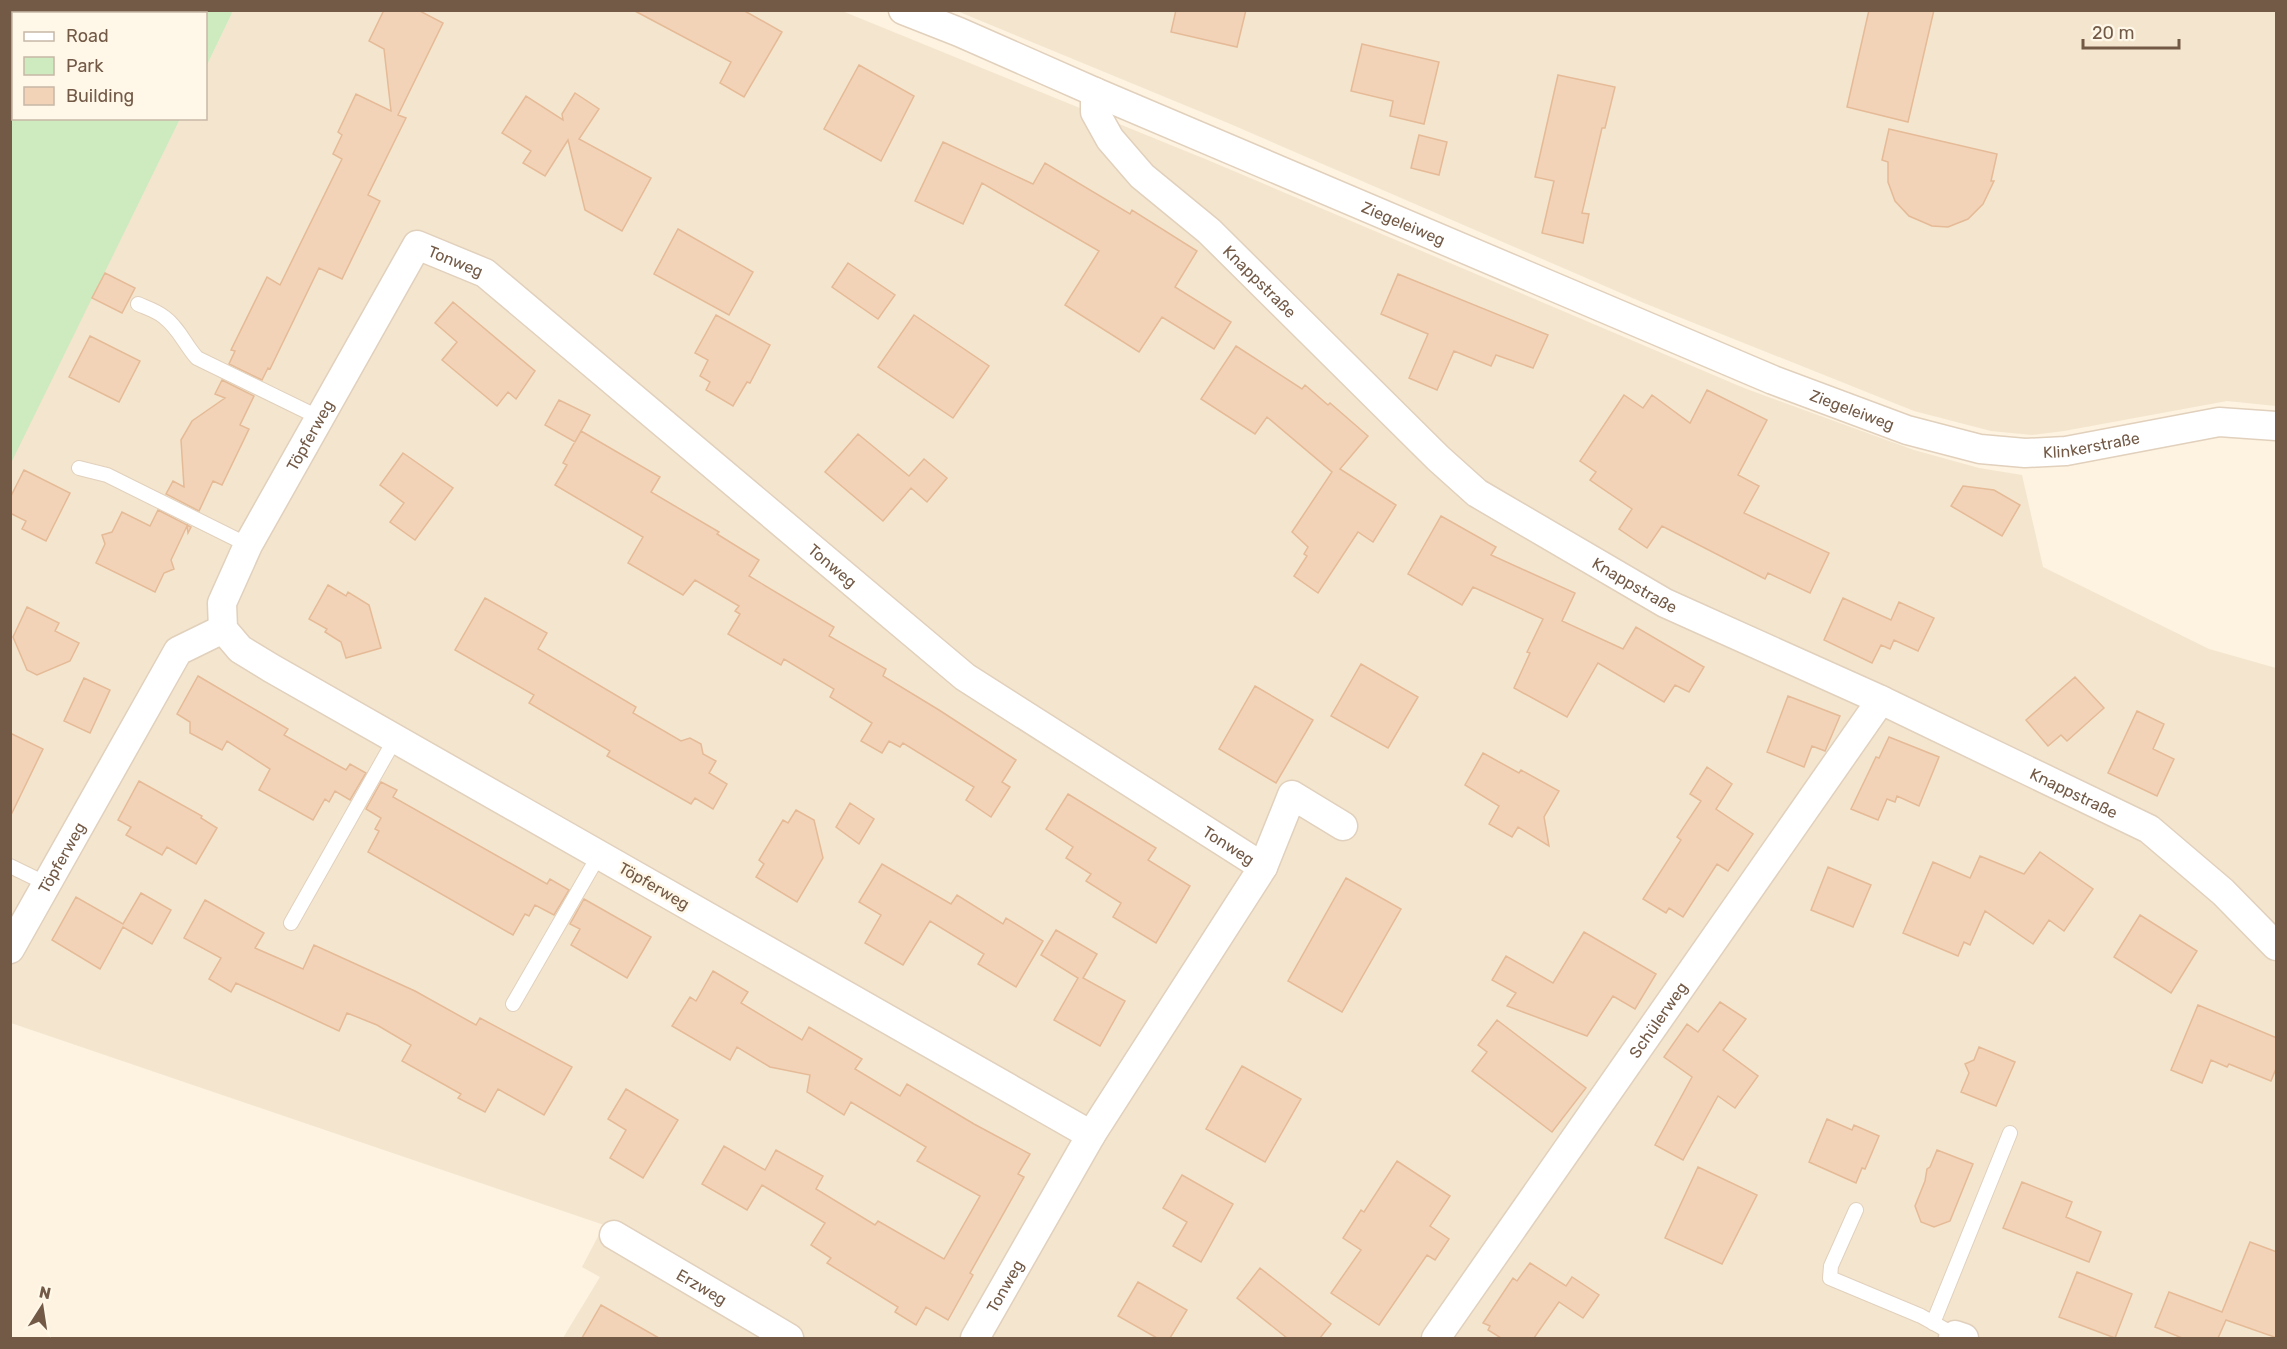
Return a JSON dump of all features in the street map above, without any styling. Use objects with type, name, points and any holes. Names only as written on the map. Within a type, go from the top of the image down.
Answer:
[{"type":"street","name":"Ziegeleiweg","points":[[903,10],[1773,381],[1907,430]]},
{"type":"street","name":"Knappstraße","points":[[1095,92],[1095,112],[1110,139],[1142,176],[1209,231],[1438,458],[1477,493],[1665,603],[1881,700],[2149,829],[2223,892],[2277,946]]},
{"type":"street","name":"Töpferweg","points":[[417,245],[248,545],[222,603],[223,629],[240,649],[1091,1135]]},
{"type":"street","name":"Tonweg","points":[[417,245],[485,273],[965,677],[1263,867]]},
{"type":"street","name":"Klinkerstraße","points":[[1907,430],[1980,449],[2025,453],[2066,451],[2219,422],[2277,426]]},
{"type":"street","name":"Töpferweg","points":[[10,949],[178,651],[223,629]]},
{"type":"street","name":"Schülerweg","points":[[1436,1338],[1881,700]]},
{"type":"street","name":"Tonweg","points":[[975,1338],[1091,1135],[1263,867],[1292,795],[1343,826]]},
{"type":"street","name":"Erzweg","points":[[614,1235],[789,1338]]},
{"type":"lane","points":[[138,304],[164,316],[179,332],[197,358],[320,418]]},
{"type":"lane","points":[[79,468],[107,475],[248,545]]},
{"type":"lane","points":[[291,923],[395,739]]},
{"type":"lane","points":[[513,1004],[598,855]]},
{"type":"lane","points":[[10,866],[47,884]]},
{"type":"lane","points":[[1856,1210],[1831,1266],[1830,1278],[1921,1316],[1951,1334],[2010,1133]]},
{"type":"shaded area","points":[[233,11],[842,11],[1210,161],[1744,388],[1914,450],[1979,468],[2022,475],[2043,567],[2209,649],[2276,668],[2276,1338],[563,1338],[600,1277],[582,1267],[604,1225],[11,1023],[10,463],[180,120],[207,120],[207,65]]},
{"type":"shaded area","points":[[957,11],[2276,11],[2276,406],[2227,401],[2032,435],[1991,431],[1914,411],[1644,303],[1228,123]]},
{"type":"green space","points":[[11,10],[233,11],[207,65],[207,12],[12,12],[12,120],[180,120],[11,463]]},
{"type":"building","points":[[384,10],[418,10],[443,23],[398,115],[406,118],[368,195],[380,201],[342,279],[319,268],[270,369],[268,368],[262,380],[229,364],[235,351],[231,350],[267,277],[280,285],[342,159],[333,154],[342,135],[338,132],[356,94],[391,111],[384,49],[369,41]]},
{"type":"building","points":[[633,10],[743,10],[782,32],[744,97],[720,83],[731,62]]},
{"type":"building","points":[[1176,10],[1246,10],[1237,47],[1171,32]]},
{"type":"building","points":[[1869,10],[1934,10],[1908,122],[1847,107]]},
{"type":"building","points":[[1362,44],[1439,62],[1424,124],[1390,116],[1393,101],[1351,91]]},
{"type":"building","points":[[859,65],[914,96],[881,161],[824,129]]},
{"type":"building","points":[[1558,75],[1615,87],[1605,128],[1602,128],[1582,213],[1589,214],[1583,243],[1542,233],[1554,181],[1535,177]]},
{"type":"building","points":[[575,93],[599,109],[579,139],[651,178],[622,231],[585,210],[568,140],[545,176],[523,163],[531,151],[502,133],[526,96],[563,120],[562,114]]},
{"type":"building","points":[[1889,129],[1997,154],[1991,181],[1994,181],[1983,204],[1968,219],[1948,227],[1932,226],[1909,216],[1895,201],[1888,182],[1888,162],[1882,160]]},
{"type":"building","points":[[1419,135],[1447,142],[1439,175],[1411,168]]},
{"type":"building","points":[[943,142],[1033,184],[1045,163],[1130,214],[1132,210],[1197,251],[1175,287],[1231,322],[1214,349],[1162,317],[1139,352],[1065,305],[1099,251],[982,183],[963,224],[915,201]]},
{"type":"building","points":[[678,229],[753,272],[729,315],[654,274]]},
{"type":"building","points":[[848,263],[895,295],[878,319],[832,287]]},
{"type":"building","points":[[105,273],[135,288],[122,313],[92,298]]},
{"type":"building","points":[[1398,274],[1548,335],[1533,368],[1496,355],[1491,366],[1454,351],[1437,390],[1409,378],[1428,334],[1381,314]]},
{"type":"building","points":[[453,302],[535,371],[516,399],[508,392],[497,406],[442,360],[457,342],[435,323]]},
{"type":"building","points":[[716,315],[770,345],[750,383],[747,382],[733,406],[706,390],[710,382],[700,376],[708,360],[695,353]]},
{"type":"building","points":[[914,315],[989,366],[953,418],[878,367]]},
{"type":"building","points":[[90,336],[140,361],[119,402],[69,377]]},
{"type":"building","points":[[1236,346],[1302,389],[1305,385],[1368,436],[1340,469],[1396,505],[1373,542],[1358,532],[1318,593],[1294,576],[1307,556],[1304,554],[1308,547],[1292,532],[1332,472],[1267,417],[1255,434],[1201,399]]},
{"type":"building","points":[[222,380],[254,396],[240,425],[249,429],[222,485],[213,481],[199,511],[166,494],[173,481],[184,487],[181,440],[192,421],[225,398],[215,394]]},
{"type":"building","points":[[1707,390],[1767,420],[1738,475],[1759,486],[1744,513],[1829,553],[1810,593],[1768,573],[1765,579],[1662,526],[1647,548],[1619,529],[1632,509],[1590,480],[1596,472],[1580,461],[1624,395],[1643,408],[1652,395],[1690,423]]},
{"type":"building","points":[[559,400],[590,415],[575,442],[545,425]]},
{"type":"building","points":[[581,431],[660,477],[651,492],[719,532],[717,534],[759,560],[749,576],[834,627],[829,636],[886,669],[883,676],[1016,760],[1002,782],[1010,787],[991,817],[966,800],[974,787],[903,743],[900,747],[889,741],[882,753],[861,741],[872,723],[830,697],[834,689],[784,659],[781,665],[728,634],[740,614],[735,611],[739,606],[695,580],[683,595],[628,563],[643,537],[555,485],[567,465],[563,463]]},
{"type":"building","points":[[858,434],[909,476],[924,459],[947,478],[927,502],[911,488],[883,521],[825,472]]},
{"type":"building","points":[[403,453],[453,488],[415,540],[390,522],[404,503],[380,485]]},
{"type":"building","points":[[24,470],[70,493],[46,541],[22,529],[26,521],[10,513],[10,498]]},
{"type":"building","points":[[1963,486],[1994,490],[2020,505],[2002,536],[1951,506]]},
{"type":"building","points":[[158,510],[191,527],[188,533],[187,526],[171,560],[174,569],[164,573],[155,592],[96,563],[105,544],[102,535],[112,532],[122,512],[150,526]]},
{"type":"building","points":[[1441,516],[1496,547],[1491,555],[1575,593],[1562,621],[1623,649],[1636,627],[1704,667],[1689,692],[1675,685],[1664,702],[1598,663],[1567,717],[1514,688],[1530,653],[1527,652],[1543,619],[1473,587],[1462,605],[1408,574]]},
{"type":"building","points":[[328,585],[346,596],[348,592],[369,605],[381,648],[346,658],[341,642],[325,632],[327,629],[309,619]]},
{"type":"building","points":[[485,598],[547,633],[538,649],[636,707],[633,713],[681,741],[690,738],[701,744],[703,754],[716,761],[709,773],[727,784],[713,809],[695,798],[691,804],[607,756],[610,751],[529,703],[534,695],[455,650]]},
{"type":"building","points":[[1843,598],[1891,620],[1899,602],[1934,618],[1918,651],[1894,640],[1890,649],[1881,645],[1872,663],[1824,640]]},
{"type":"building","points":[[27,607],[59,623],[55,631],[79,643],[70,661],[37,675],[27,670],[13,637]]},
{"type":"building","points":[[1361,664],[1418,697],[1388,748],[1331,716]]},
{"type":"building","points":[[198,676],[288,729],[284,735],[346,770],[350,764],[366,773],[350,800],[335,791],[329,802],[325,799],[313,820],[259,790],[270,769],[227,741],[222,750],[190,733],[190,722],[177,714]]},
{"type":"building","points":[[2075,677],[2104,708],[2067,741],[2061,735],[2048,746],[2026,720]]},
{"type":"building","points":[[84,678],[110,690],[90,733],[64,721]]},
{"type":"building","points":[[1255,686],[1313,720],[1276,783],[1219,749]]},
{"type":"building","points":[[1788,696],[1840,716],[1825,751],[1812,746],[1804,767],[1767,752]]},
{"type":"building","points":[[2137,711],[2164,724],[2153,749],[2174,759],[2157,796],[2108,773]]},
{"type":"building","points":[[10,733],[43,749],[10,817]]},
{"type":"building","points":[[1889,737],[1939,757],[1919,806],[1897,796],[1895,802],[1887,799],[1878,820],[1851,809],[1876,757],[1879,758]]},
{"type":"building","points":[[1483,753],[1559,791],[1544,817],[1549,846],[1518,827],[1512,837],[1489,824],[1499,806],[1465,785]]},
{"type":"building","points":[[1707,767],[1732,784],[1716,809],[1753,834],[1728,871],[1717,864],[1683,917],[1669,908],[1666,913],[1643,899],[1681,840],[1677,837],[1701,801],[1690,794]]},
{"type":"building","points":[[139,781],[202,816],[201,818],[217,828],[196,864],[167,847],[162,855],[126,835],[131,827],[118,820]]},
{"type":"building","points":[[381,782],[397,790],[393,797],[547,884],[550,879],[569,890],[554,915],[535,905],[529,916],[525,914],[513,935],[368,852],[379,831],[375,829],[381,818],[366,809]]},
{"type":"building","points":[[1068,794],[1156,848],[1148,860],[1190,886],[1156,943],[1113,917],[1121,903],[1086,881],[1091,874],[1066,858],[1073,847],[1046,829]]},
{"type":"building","points":[[850,803],[874,819],[859,844],[836,827]]},
{"type":"building","points":[[796,810],[814,820],[823,858],[797,902],[756,877],[764,864],[759,860],[783,820],[788,823]]},
{"type":"building","points":[[2040,852],[2093,889],[2064,931],[2049,920],[2033,944],[1985,911],[1970,945],[1964,942],[1958,956],[1903,933],[1933,862],[1970,878],[1980,856],[2024,874]]},
{"type":"building","points":[[882,864],[951,904],[957,895],[1003,924],[1006,918],[1043,941],[1016,987],[978,964],[984,954],[930,921],[903,965],[865,943],[881,915],[859,902]]},
{"type":"building","points":[[1828,867],[1871,885],[1853,927],[1811,910]]},
{"type":"building","points":[[1346,878],[1401,909],[1342,1012],[1288,981]]},
{"type":"building","points":[[141,893],[171,910],[152,944],[123,927],[100,969],[52,940],[76,897],[123,924]]},
{"type":"building","points":[[584,899],[651,937],[627,978],[571,945],[580,929],[570,924]]},
{"type":"building","points":[[205,900],[264,933],[255,948],[303,969],[314,945],[415,991],[476,1025],[480,1018],[572,1067],[544,1115],[498,1089],[485,1112],[458,1098],[461,1094],[402,1061],[411,1045],[377,1025],[347,1013],[339,1031],[236,983],[231,992],[209,979],[221,958],[184,938]]},
{"type":"building","points":[[2140,915],[2197,951],[2171,993],[2114,957]]},
{"type":"building","points":[[1056,930],[1097,954],[1083,978],[1125,1001],[1100,1046],[1054,1020],[1078,978],[1041,955]]},
{"type":"building","points":[[1584,932],[1656,974],[1635,1009],[1613,996],[1587,1036],[1507,1006],[1516,993],[1492,980],[1506,956],[1553,983]]},
{"type":"building","points":[[713,971],[748,992],[741,1003],[802,1040],[809,1027],[862,1059],[855,1069],[900,1096],[907,1084],[1030,1154],[1018,1174],[1024,1177],[970,1273],[973,1275],[948,1320],[926,1307],[916,1325],[895,1312],[898,1307],[827,1263],[831,1258],[811,1245],[825,1223],[762,1185],[747,1210],[702,1184],[724,1146],[765,1170],[776,1150],[823,1176],[816,1189],[875,1225],[878,1221],[944,1259],[980,1196],[917,1161],[926,1147],[851,1102],[844,1115],[807,1092],[810,1075],[770,1067],[737,1047],[730,1060],[672,1026],[690,997],[696,1001]]},
{"type":"building","points":[[1720,1002],[1746,1019],[1723,1050],[1758,1076],[1735,1108],[1718,1096],[1683,1160],[1655,1145],[1692,1077],[1664,1057],[1687,1024],[1698,1032]]},
{"type":"building","points":[[2198,1005],[2277,1038],[2277,1066],[2271,1081],[2229,1064],[2227,1067],[2211,1060],[2202,1083],[2171,1070]]},
{"type":"building","points":[[1497,1020],[1586,1088],[1552,1132],[1472,1071],[1487,1052],[1478,1045]]},
{"type":"building","points":[[1979,1047],[2015,1062],[1996,1106],[1961,1092],[1969,1073],[1965,1064],[1974,1060]]},
{"type":"building","points":[[1242,1066],[1301,1099],[1265,1162],[1206,1129]]},
{"type":"building","points":[[626,1089],[678,1120],[643,1178],[610,1158],[626,1130],[608,1119]]},
{"type":"building","points":[[1827,1119],[1852,1130],[1854,1125],[1879,1136],[1865,1169],[1862,1168],[1856,1183],[1809,1162]]},
{"type":"building","points":[[1937,1150],[1973,1164],[1950,1221],[1934,1227],[1921,1222],[1915,1206],[1927,1169]]},
{"type":"building","points":[[1397,1161],[1450,1196],[1430,1226],[1449,1239],[1435,1260],[1427,1255],[1379,1325],[1331,1293],[1361,1250],[1343,1238],[1361,1210],[1364,1212]]},
{"type":"building","points":[[1698,1167],[1757,1195],[1722,1264],[1665,1238]]},
{"type":"building","points":[[1182,1175],[1233,1204],[1201,1262],[1173,1246],[1187,1222],[1163,1208]]},
{"type":"building","points":[[2022,1182],[2072,1202],[2066,1217],[2101,1232],[2089,1262],[2003,1228]]},
{"type":"building","points":[[2250,1242],[2277,1252],[2277,1338],[2226,1320],[2218,1338],[2182,1338],[2155,1327],[2169,1292],[2222,1312]]},
{"type":"building","points":[[1530,1263],[1566,1286],[1572,1277],[1599,1295],[1583,1318],[1559,1302],[1534,1338],[1501,1338],[1488,1330],[1490,1326],[1483,1323],[1513,1278],[1517,1281]]},
{"type":"building","points":[[1260,1268],[1331,1324],[1320,1338],[1287,1338],[1237,1298]]},
{"type":"building","points":[[2077,1272],[2132,1294],[2115,1338],[2059,1317]]},
{"type":"building","points":[[1138,1282],[1187,1310],[1170,1338],[1157,1338],[1118,1316]]},
{"type":"building","points":[[601,1305],[659,1338],[582,1338]]}]
